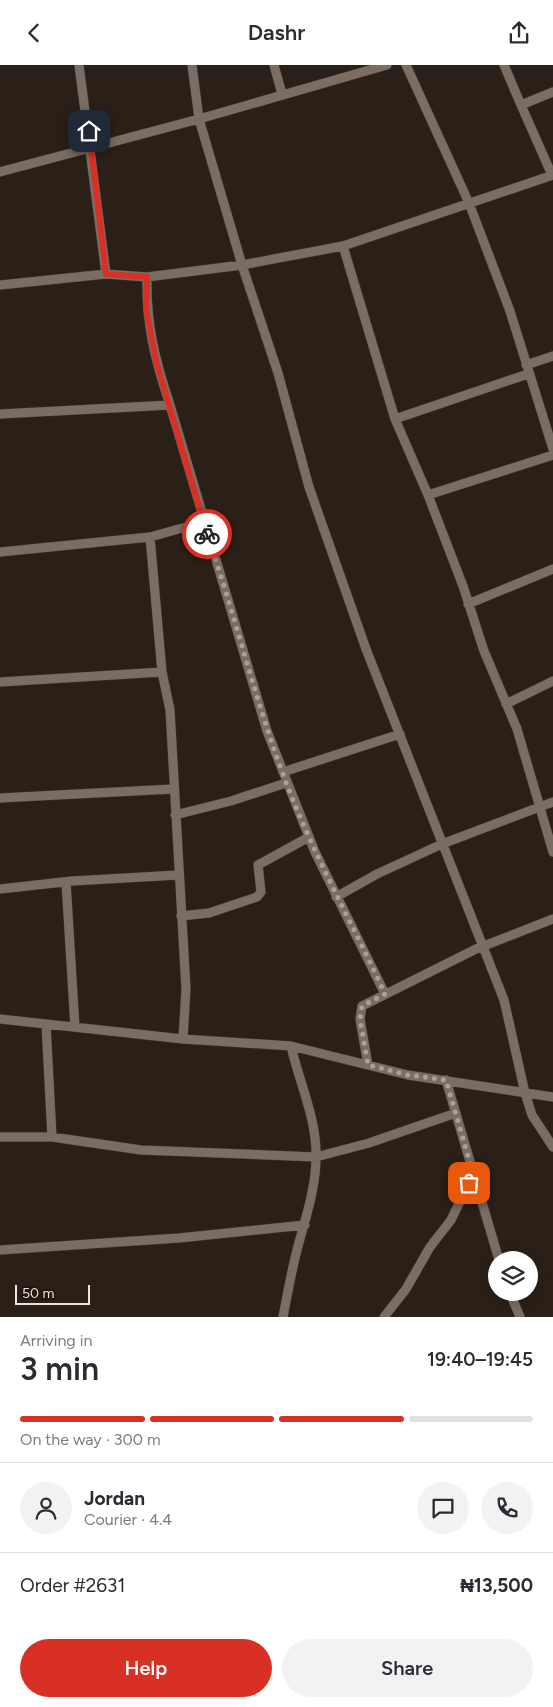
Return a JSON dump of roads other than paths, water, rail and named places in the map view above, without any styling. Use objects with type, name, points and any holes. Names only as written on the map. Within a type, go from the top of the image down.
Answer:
[{"type":"street","points":[[79,65],[106,274]]},
{"type":"street","points":[[192,65],[198,119],[242,265],[278,373],[309,487],[366,649],[504,1000],[525,1093],[532,1115],[553,1147]]},
{"type":"street","points":[[274,65],[282,94]]},
{"type":"street","points":[[0,172],[198,119],[387,65]]},
{"type":"street","points":[[406,65],[469,203],[510,311],[553,449]]},
{"type":"street","points":[[0,285],[106,274],[147,277],[242,265],[343,246],[552,175],[504,65]]},
{"type":"street","points":[[521,105],[553,92]]},
{"type":"street","points":[[343,246],[395,419],[428,495],[484,651],[517,729],[553,852]]},
{"type":"street","points":[[147,277],[146,309],[156,361],[204,522],[227,591],[267,731],[309,837],[336,897],[385,994]]},
{"type":"street","points":[[395,419],[527,370],[553,356]]},
{"type":"street","points":[[0,414],[170,405]]},
{"type":"street","points":[[428,495],[553,455]]},
{"type":"street","points":[[0,552],[150,537],[204,522]]},
{"type":"street","points":[[150,537],[162,672],[170,709],[173,789],[186,989],[184,1039]]},
{"type":"street","points":[[468,604],[553,569]]},
{"type":"street","points":[[0,682],[162,672]]},
{"type":"street","points":[[506,704],[553,681]]},
{"type":"street","points":[[283,772],[400,734]]},
{"type":"street","points":[[175,815],[231,801],[286,783]]},
{"type":"street","points":[[0,797],[173,789]]},
{"type":"street","points":[[336,897],[378,874],[442,844],[553,802]]},
{"type":"street","points":[[181,916],[209,913],[261,895],[258,865],[309,837]]},
{"type":"street","points":[[0,889],[66,882],[178,875]]},
{"type":"street","points":[[66,882],[75,1027]]},
{"type":"street","points":[[368,1065],[360,1019],[362,1006],[482,948],[553,919]]},
{"type":"street","points":[[0,1019],[184,1039],[291,1046],[408,1075],[553,1097]]},
{"type":"street","points":[[46,1024],[52,1137]]},
{"type":"street","points":[[283,1317],[296,1253],[305,1225],[316,1157],[309,1107],[298,1078],[291,1046]]},
{"type":"street","points":[[446,1080],[496,1251]]},
{"type":"street","points":[[0,1137],[52,1137],[141,1150],[316,1157],[369,1143],[456,1113]]},
{"type":"street","points":[[384,1317],[406,1289],[430,1247],[451,1220],[472,1170]]},
{"type":"street","points":[[0,1250],[180,1238],[305,1225]]},
{"type":"street","points":[[513,1301],[520,1317]]}]
